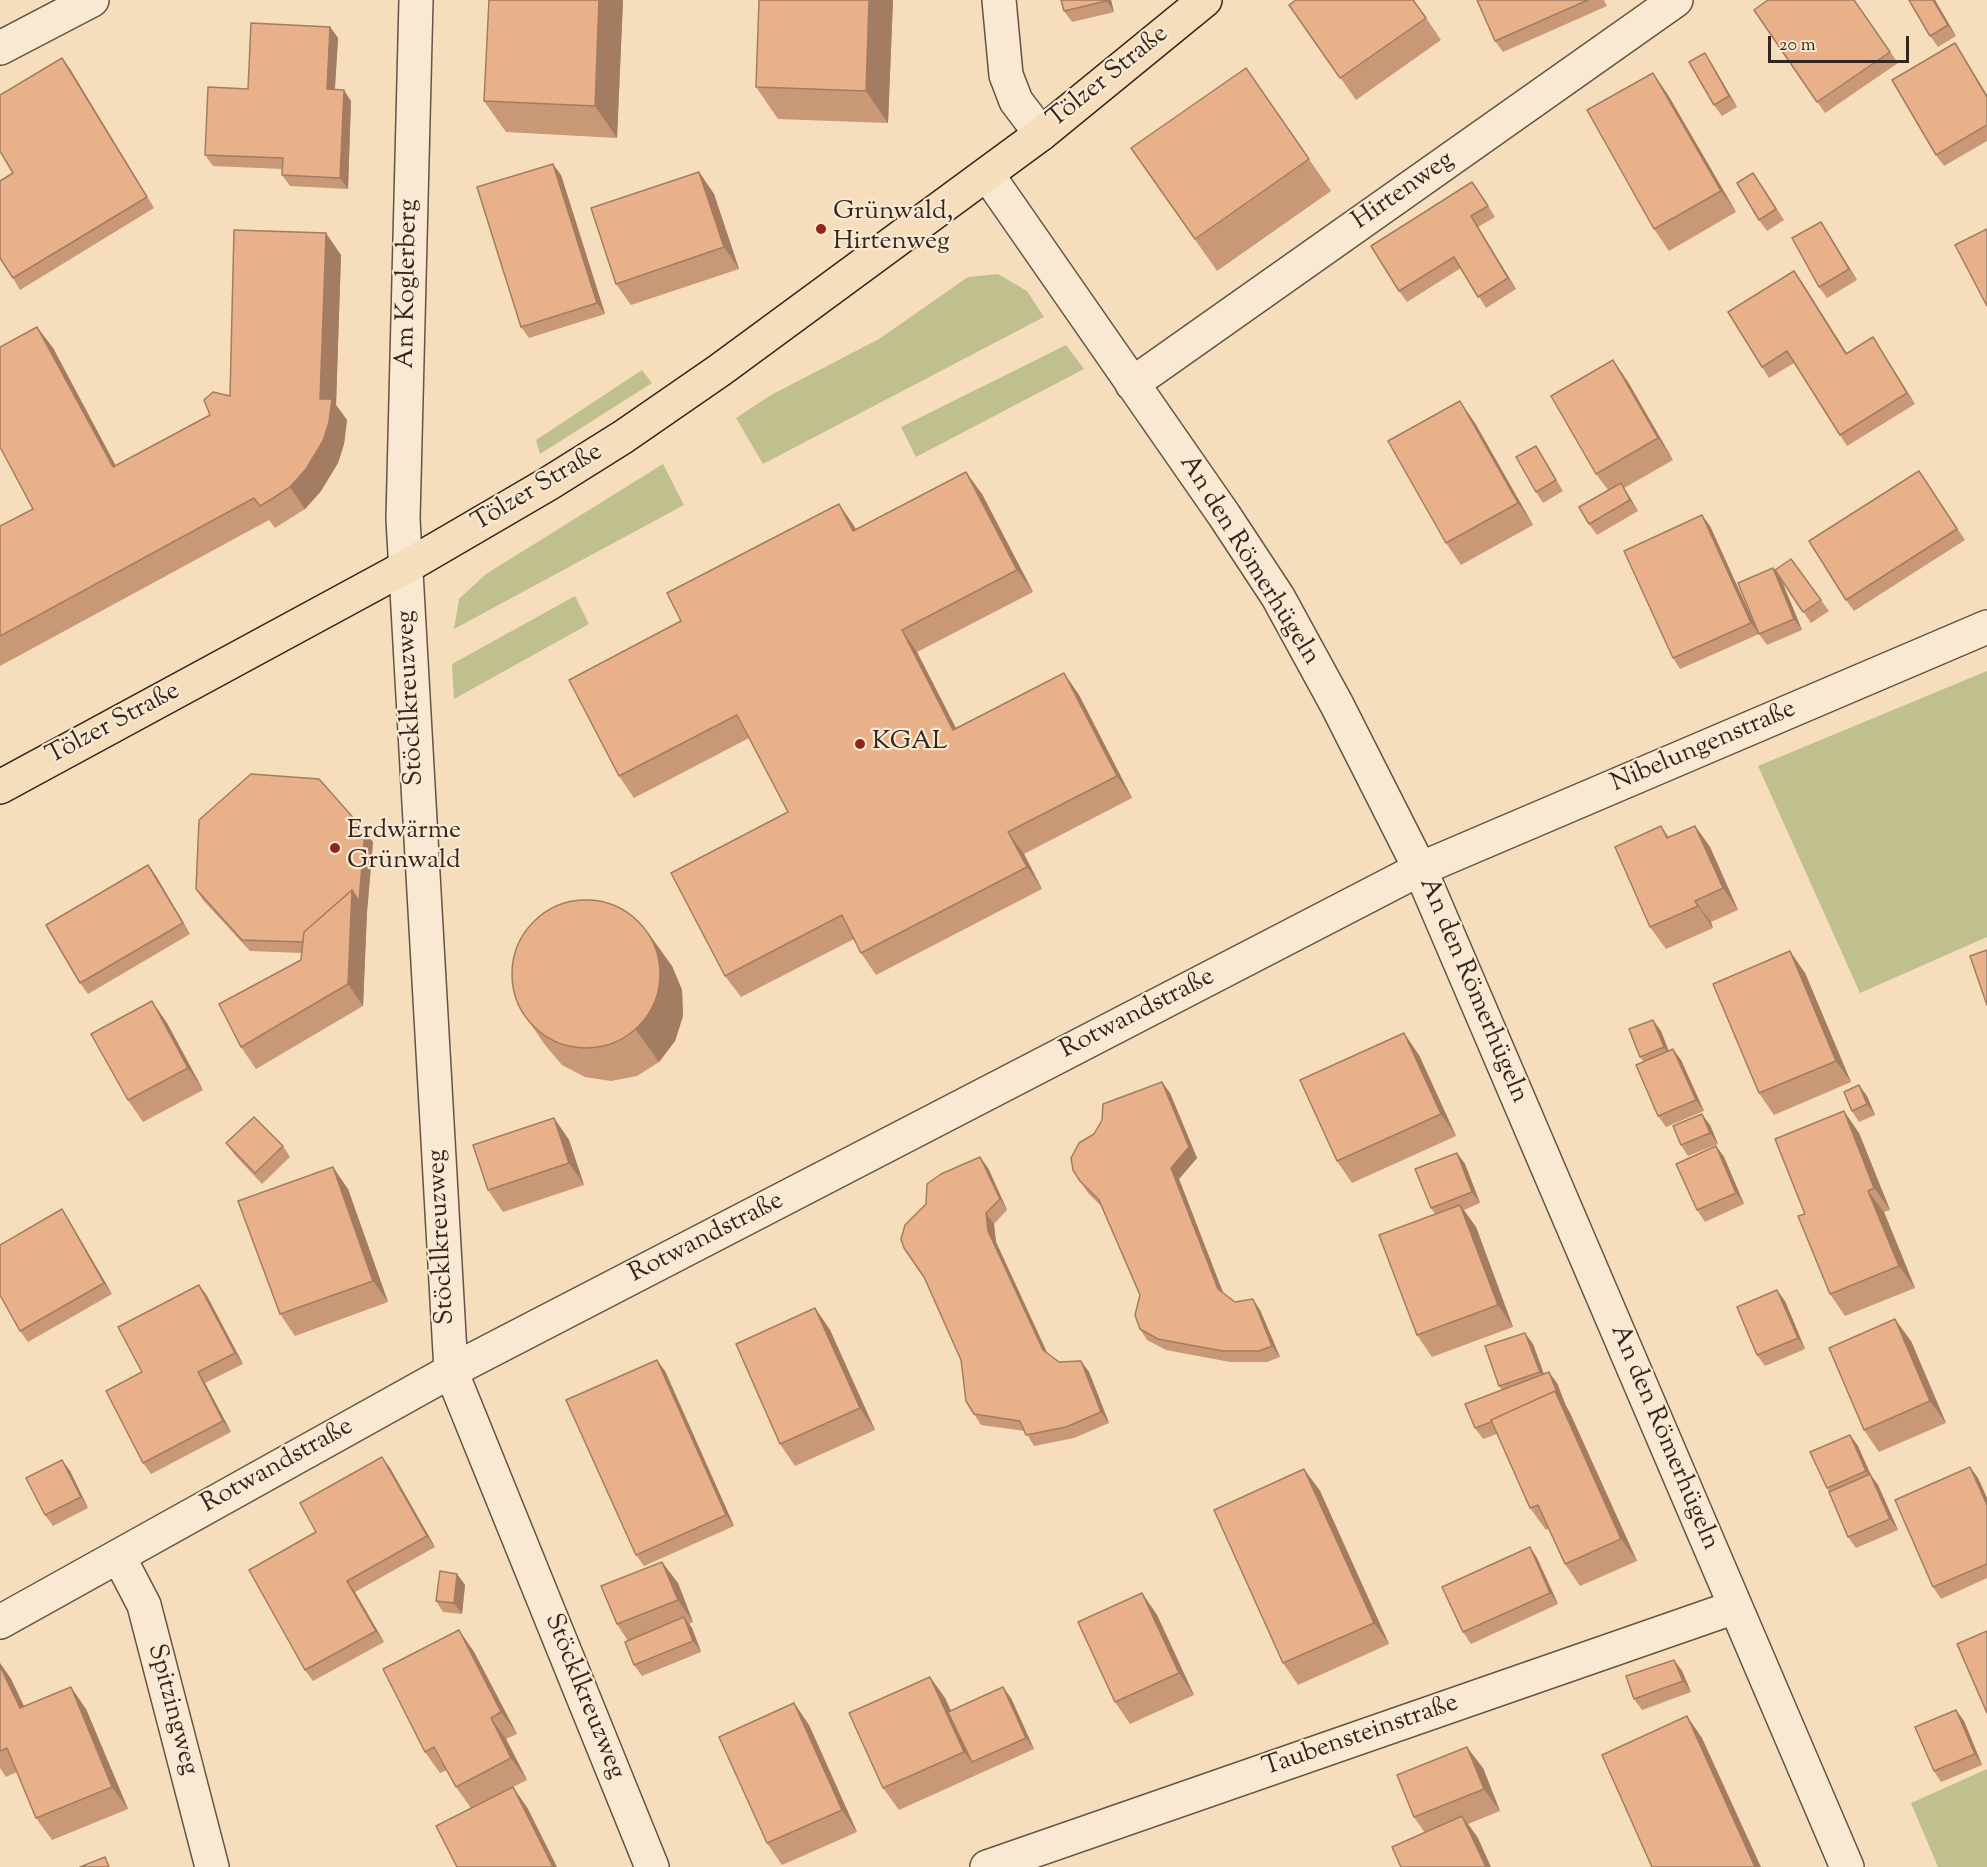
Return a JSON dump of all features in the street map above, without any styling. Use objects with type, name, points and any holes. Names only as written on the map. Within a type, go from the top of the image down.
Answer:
[{"type":"main road","name":"Tölzer Straße","points":[[0,787],[404,568],[548,484],[623,437],[720,370],[1041,134],[1204,0]]},
{"type":"street","points":[[0,48],[92,0]]},
{"type":"street","name":"Am Koglerberg","points":[[404,568],[403,519],[416,0]]},
{"type":"street","name":"Tölzer Straße","points":[[999,0],[1006,75],[1016,101],[1041,134]]},
{"type":"street","name":"Hirtenweg","points":[[1132,384],[1676,0]]},
{"type":"street","name":"An den Römerhügeln","points":[[987,174],[1278,597],[1337,705],[1420,869],[1847,1867]]},
{"type":"street","name":"Stöcklkreuzweg","points":[[404,568],[451,1371],[652,1867]]},
{"type":"street","name":"Nibelungenstraße","points":[[1420,869],[1987,627]]},
{"type":"street","name":"Rotwandstraße","points":[[0,1622],[451,1371],[1420,869]]},
{"type":"street","name":"Spitzingweg","points":[[119,1557],[144,1605],[212,1867]]},
{"type":"street","name":"Taubensteinstraße","points":[[987,1867],[1735,1607]]},
{"type":"green space","points":[[998,274],[1027,291],[1044,317],[763,464],[736,418],[771,395],[879,339],[968,277]]},
{"type":"green space","points":[[1066,345],[1084,369],[916,457],[901,427]]},
{"type":"green space","points":[[642,370],[652,383],[540,454],[536,440]]},
{"type":"green space","points":[[663,464],[684,505],[454,629],[459,599],[486,574]]},
{"type":"green space","points":[[575,596],[589,624],[454,699],[452,664]]},
{"type":"green space","points":[[1987,671],[1987,937],[1860,993],[1758,766]]},
{"type":"green space","points":[[1987,1769],[1987,1867],[1938,1867],[1911,1803]]},
{"type":"building","points":[[489,0],[599,0],[595,106],[484,101]]},
{"type":"building","points":[[759,0],[869,0],[866,91],[756,87]]},
{"type":"building","points":[[1061,0],[1106,0],[1106,1],[1064,11]]},
{"type":"building","points":[[1296,0],[1413,0],[1426,18],[1340,78],[1289,5]]},
{"type":"building","points":[[1477,0],[1588,0],[1495,41]]},
{"type":"building","points":[[1768,0],[1854,0],[1890,52],[1817,102],[1754,10]]},
{"type":"building","points":[[1909,0],[1933,0],[1948,25],[1930,36]]},
{"type":"building","points":[[251,23],[330,27],[327,89],[344,90],[340,178],[282,175],[283,158],[205,155],[208,87],[248,89]]},
{"type":"building","points":[[1955,43],[1987,97],[1987,125],[1936,155],[1892,80]]},
{"type":"building","points":[[1705,53],[1729,96],[1714,105],[1689,62]]},
{"type":"building","points":[[62,58],[147,197],[13,278],[0,258],[0,181],[13,173],[0,151],[0,95]]},
{"type":"building","points":[[1246,68],[1309,159],[1195,239],[1131,148]]},
{"type":"building","points":[[1653,73],[1721,191],[1654,229],[1587,110]]},
{"type":"building","points":[[553,164],[597,303],[521,327],[477,187]]},
{"type":"building","points":[[699,172],[724,247],[616,284],[591,208]]},
{"type":"building","points":[[1753,173],[1776,209],[1759,220],[1737,183]]},
{"type":"building","points":[[1472,182],[1488,206],[1471,216],[1508,278],[1478,297],[1454,257],[1399,291],[1371,246]]},
{"type":"building","points":[[1821,222],[1849,269],[1819,287],[1792,238]]},
{"type":"building","points":[[1987,229],[1987,306],[1955,245]]},
{"type":"building","points":[[234,230],[326,233],[320,399],[332,399],[329,422],[323,441],[306,469],[290,487],[270,500],[260,506],[254,498],[0,636],[0,526],[33,509],[0,447],[0,347],[37,327],[113,467],[210,415],[204,400],[213,392],[230,396]]},
{"type":"building","points":[[1794,271],[1846,354],[1873,337],[1907,393],[1840,435],[1787,351],[1762,367],[1728,312]]},
{"type":"building","points":[[1613,360],[1658,438],[1596,474],[1551,396]]},
{"type":"building","points":[[1460,401],[1518,503],[1446,543],[1388,441]]},
{"type":"building","points":[[1536,446],[1556,480],[1536,492],[1516,457]]},
{"type":"building","points":[[1919,471],[1957,529],[1846,600],[1809,541]]},
{"type":"building","name":"KGAL","points":[[966,472],[1017,570],[902,630],[953,730],[1064,673],[1117,776],[1008,832],[1027,867],[861,953],[842,915],[725,976],[671,873],[788,812],[737,715],[619,776],[569,680],[681,621],[667,593],[839,504],[853,531]]},
{"type":"building","points":[[1621,483],[1630,500],[1589,524],[1579,507]]},
{"type":"building","points":[[1702,515],[1751,623],[1673,658],[1624,551]]},
{"type":"building","points":[[1791,559],[1821,600],[1803,612],[1775,570]]},
{"type":"building","points":[[1773,568],[1794,619],[1759,634],[1738,583]]},
{"type":"building","points":[[251,774],[319,779],[365,831],[359,901],[352,890],[304,932],[303,942],[242,940],[196,889],[199,820]]},
{"type":"building","points":[[1661,826],[1667,838],[1695,826],[1723,888],[1695,901],[1698,906],[1650,927],[1615,847]]},
{"type":"building","points":[[148,865],[183,923],[80,983],[46,925]]},
{"type":"building","points":[[352,890],[348,984],[241,1047],[219,1004],[301,960],[304,932]]},
{"type":"building","points":[[586,900],[614,905],[627,912],[638,922],[648,933],[655,946],[660,974],[655,1002],[648,1015],[638,1026],[627,1036],[614,1043],[586,1048],[558,1043],[545,1036],[534,1026],[524,1015],[517,1002],[512,974],[517,946],[524,933],[534,922],[545,912],[558,905]]},
{"type":"building","points":[[1987,950],[1987,1005],[1970,956]]},
{"type":"building","points":[[1790,951],[1836,1061],[1759,1093],[1713,984]]},
{"type":"building","points":[[152,1001],[188,1068],[128,1100],[91,1034]]},
{"type":"building","points":[[1653,1020],[1664,1047],[1640,1057],[1629,1029]]},
{"type":"building","points":[[1404,1033],[1441,1114],[1337,1161],[1300,1080]]},
{"type":"building","points":[[1673,1049],[1696,1100],[1658,1116],[1636,1065]]},
{"type":"building","points":[[1162,1082],[1189,1147],[1171,1168],[1218,1289],[1235,1302],[1253,1299],[1272,1346],[1259,1351],[1223,1351],[1158,1339],[1140,1329],[1135,1315],[1140,1295],[1099,1200],[1080,1181],[1073,1170],[1071,1158],[1079,1143],[1094,1134],[1102,1120],[1103,1104]]},
{"type":"building","points":[[1859,1085],[1867,1104],[1852,1111],[1844,1092]]},
{"type":"building","points":[[1844,1111],[1874,1188],[1868,1191],[1899,1266],[1830,1294],[1798,1216],[1805,1214],[1775,1139]]},
{"type":"building","points":[[1702,1114],[1710,1133],[1681,1145],[1673,1126]]},
{"type":"building","points":[[254,1117],[283,1146],[255,1173],[226,1143]]},
{"type":"building","points":[[554,1118],[569,1163],[488,1190],[473,1145]]},
{"type":"building","points":[[1716,1146],[1736,1193],[1697,1210],[1676,1164]]},
{"type":"building","points":[[1457,1153],[1472,1192],[1431,1208],[1415,1169]]},
{"type":"building","points":[[980,1157],[1000,1199],[986,1213],[988,1231],[1043,1350],[1059,1362],[1081,1361],[1101,1412],[1066,1427],[1026,1435],[1020,1421],[974,1414],[966,1401],[961,1360],[924,1277],[904,1248],[901,1239],[905,1225],[926,1204],[927,1184],[941,1174]]},
{"type":"building","points":[[333,1167],[373,1281],[280,1314],[238,1201]]},
{"type":"building","points":[[1460,1205],[1498,1305],[1417,1335],[1379,1235]]},
{"type":"building","points":[[62,1209],[104,1283],[20,1331],[0,1295],[0,1245]]},
{"type":"building","points":[[199,1285],[235,1353],[198,1372],[223,1421],[143,1463],[106,1391],[142,1372],[118,1327]]},
{"type":"building","points":[[1777,1290],[1798,1338],[1757,1355],[1737,1307]]},
{"type":"building","points":[[815,1308],[860,1408],[780,1444],[736,1344]]},
{"type":"building","points":[[1895,1319],[1930,1401],[1864,1430],[1829,1348]]},
{"type":"building","points":[[1525,1333],[1540,1372],[1499,1386],[1485,1346]]},
{"type":"building","points":[[657,1360],[726,1515],[636,1555],[566,1400]]},
{"type":"building","points":[[1549,1372],[1558,1395],[1555,1391],[1475,1428],[1465,1404]]},
{"type":"building","points":[[1555,1391],[1621,1539],[1565,1564],[1538,1505],[1530,1508],[1491,1420]]},
{"type":"building","points":[[1850,1435],[1866,1471],[1827,1488],[1810,1452]]},
{"type":"building","points":[[382,1457],[427,1536],[347,1581],[376,1631],[305,1670],[249,1570],[316,1532],[300,1503]]},
{"type":"building","points":[[62,1460],[81,1497],[45,1515],[26,1478]]},
{"type":"building","points":[[1970,1467],[1987,1505],[1987,1564],[1933,1587],[1895,1500]]},
{"type":"building","points":[[1304,1469],[1374,1623],[1283,1663],[1214,1510]]},
{"type":"building","points":[[1870,1474],[1890,1519],[1848,1537],[1829,1492]]},
{"type":"building","points":[[1530,1547],[1550,1593],[1463,1632],[1442,1587]]},
{"type":"building","points":[[662,1562],[678,1600],[617,1624],[601,1586]]},
{"type":"building","points":[[440,1571],[457,1574],[454,1603],[436,1601]]},
{"type":"building","points":[[1142,1593],[1179,1673],[1115,1702],[1078,1622]]},
{"type":"building","points":[[684,1617],[693,1641],[634,1665],[625,1642]]},
{"type":"building","points":[[459,1630],[501,1712],[491,1718],[511,1758],[456,1787],[434,1747],[425,1752],[383,1669]]},
{"type":"building","points":[[1987,1631],[1987,1713],[1957,1644]]},
{"type":"building","points":[[1674,1660],[1683,1681],[1634,1699],[1626,1676]]},
{"type":"building","points":[[0,1666],[20,1708],[71,1687],[112,1787],[36,1818],[7,1748],[0,1751]]},
{"type":"building","points":[[930,1677],[964,1752],[883,1788],[849,1713]]},
{"type":"building","points":[[1003,1687],[1026,1738],[972,1762],[948,1712]]},
{"type":"building","points":[[794,1703],[842,1810],[767,1843],[719,1737]]},
{"type":"building","points":[[1956,1710],[1975,1754],[1934,1771],[1915,1727]]},
{"type":"building","points":[[1687,1716],[1755,1867],[1652,1867],[1602,1755]]},
{"type":"building","points":[[1467,1747],[1484,1789],[1414,1817],[1397,1775]]},
{"type":"building","points":[[513,1787],[553,1867],[457,1867],[436,1826]]},
{"type":"building","points":[[1462,1816],[1486,1867],[1401,1867],[1392,1847]]},
{"type":"building","points":[[105,1857],[109,1867],[80,1867]]},
{"type":"place","name":"Grünwald, Hirtenweg","points":[[821,229]]},
{"type":"place","name":"KGAL","points":[[860,744]]},
{"type":"place","name":"Erdwärme Grünwald","points":[[335,848]]}]
